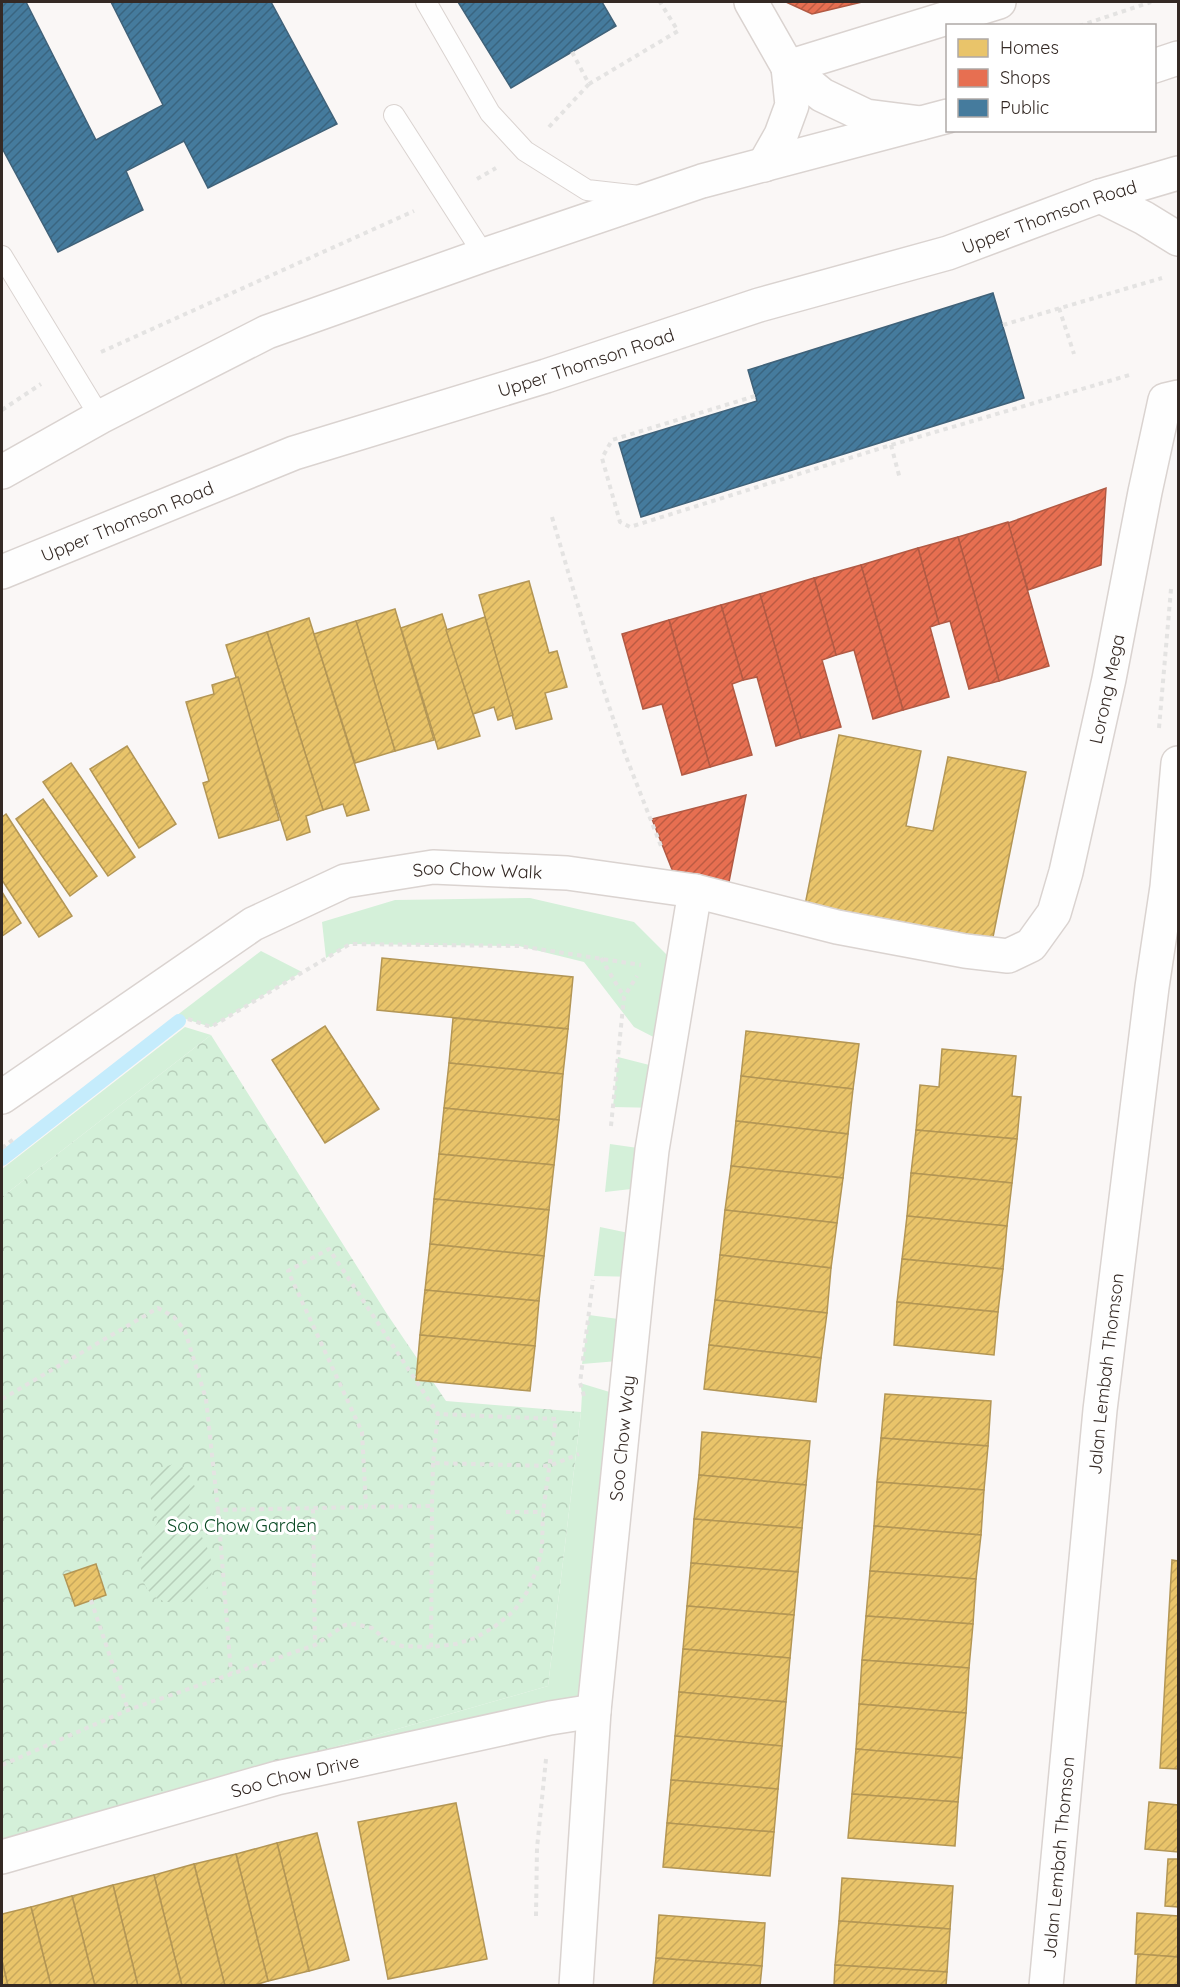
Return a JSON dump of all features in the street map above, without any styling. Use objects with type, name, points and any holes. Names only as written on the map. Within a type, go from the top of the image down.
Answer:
[{"type":"street","points":[[751,2],[788,67],[822,95],[866,116],[934,120]]},
{"type":"street","points":[[788,67],[999,2]]},
{"type":"street","points":[[1156,66],[1179,58]]},
{"type":"street","points":[[764,165],[782,135],[792,105],[788,67]]},
{"type":"street","points":[[1156,72],[1179,76]]},
{"type":"street","points":[[2,472],[100,417],[267,332],[702,181],[934,120]]},
{"type":"street","name":"Upper Thomson Road","points":[[2,572],[294,453],[546,376],[759,305],[948,253],[1100,196],[1179,173]]},
{"type":"street","points":[[1100,196],[1179,239]]},
{"type":"street","name":"Lorong Mega","points":[[1008,956],[1031,945],[1054,914],[1066,872],[1109,679],[1145,492],[1172,398]]},
{"type":"street","name":"Jalan Lembah Thomson","points":[[1046,1986],[1100,1410],[1152,987],[1167,887],[1179,764]]},
{"type":"street","name":"Soo Chow Walk","points":[[2,1097],[253,924],[345,881],[433,867],[567,873],[686,890],[837,927],[965,951],[1008,956]]},
{"type":"street","name":"Soo Chow Way","points":[[576,1986],[594,1711],[635,1299],[686,890]]},
{"type":"street","name":"Soo Chow Drive","points":[[2,1857],[277,1778],[550,1718],[594,1711]]},
{"type":"lane","points":[[426,2],[490,113],[525,151],[587,190],[656,198]]},
{"type":"lane","points":[[393,115],[484,255]]},
{"type":"lane","points":[[2,256],[100,417]]},
{"type":"path","points":[[2,410],[69,366],[446,196],[525,151],[589,84],[678,31],[660,2]]},
{"type":"path","points":[[1086,24],[1151,2]]},
{"type":"path","points":[[572,52],[589,84]]},
{"type":"path","points":[[1003,325],[1159,278],[1167,279]]},
{"type":"path","points":[[1059,308],[1074,354]]},
{"type":"path","points":[[755,396],[612,441],[602,458],[620,522],[630,527],[891,445],[1137,372]]},
{"type":"path","points":[[891,445],[900,479]]},
{"type":"path","points":[[552,517],[596,667],[625,754],[686,890]]},
{"type":"path","points":[[185,1018],[211,1027],[350,944],[519,946],[601,957],[644,965],[624,997],[601,957]]},
{"type":"path","points":[[2,1148],[20,1134]]},
{"type":"path","points":[[366,1507],[362,1432],[288,1271],[329,1249],[438,1414],[433,1463],[431,1647]]},
{"type":"path","points":[[2,1398],[158,1308],[174,1317],[185,1330],[206,1399],[218,1510],[231,1673]]},
{"type":"path","points":[[2,1765],[128,1710],[315,1645],[345,1625],[355,1624],[372,1628],[387,1641],[402,1646],[431,1647],[456,1644],[475,1638],[514,1611],[527,1592],[537,1569],[542,1548],[543,1512],[556,1419],[438,1414]]},
{"type":"path","points":[[433,1463],[549,1466],[584,1452]]},
{"type":"path","points":[[218,1510],[432,1506]]},
{"type":"path","points":[[314,1509],[315,1645]]},
{"type":"path","points":[[506,1512],[543,1512]]},
{"type":"path","points":[[91,1600],[128,1710]]},
{"type":"path","points":[[536,1917],[537,1848],[550,1718]]},
{"type":"green space","points":[[530,898],[634,922],[682,970],[669,1045],[634,1027],[584,962],[519,946],[350,944],[326,958],[322,922],[395,900]]},
{"type":"green space","points":[[261,951],[302,972],[211,1027],[176,1016]]},
{"type":"green space","points":[[185,1027],[211,1035],[2,1197],[2,1169]]},
{"type":"green space","name":"Soo Chow Garden","points":[[211,1035],[387,1314],[446,1401],[581,1412],[548,1686],[2,1842],[2,1197]]},
{"type":"green space","points":[[618,1057],[665,1069],[659,1108],[613,1107]]},
{"type":"green space","points":[[610,1144],[652,1150],[649,1187],[605,1192]]},
{"type":"green space","points":[[600,1227],[643,1236],[638,1277],[594,1276]]},
{"type":"green space","points":[[589,1315],[633,1321],[630,1360],[582,1364]]},
{"type":"green space","points":[[580,1383],[626,1397],[595,1707],[2,1842],[548,1686],[581,1412]]},
{"type":"green space","points":[[175,1464],[185,1470],[195,1487],[188,1517],[206,1544],[212,1572],[206,1589],[196,1598],[183,1602],[169,1602],[156,1598],[146,1588],[141,1572],[143,1550],[158,1521],[150,1496],[151,1484],[157,1473]]},
{"type":"building: Homes","points":[[529,581],[549,653],[557,651],[567,687],[545,693],[552,719],[516,729],[479,595]]},
{"type":"building: Homes","points":[[395,609],[434,740],[395,751],[356,621]]},
{"type":"building: Homes","points":[[442,614],[480,736],[438,749],[401,628]]},
{"type":"building: Homes","points":[[485,617],[513,715],[498,720],[494,707],[473,714],[446,630]]},
{"type":"building: Homes","points":[[309,618],[369,810],[347,816],[343,804],[323,810],[267,632]]},
{"type":"building: Homes","points":[[356,621],[395,751],[355,763],[314,634]]},
{"type":"building: Homes","points":[[267,632],[323,810],[306,816],[310,832],[287,840],[226,645]]},
{"type":"building: Homes","points":[[238,677],[279,820],[219,838],[203,783],[209,781],[186,702],[214,694],[212,685]]},
{"type":"building: Homes","points":[[839,735],[921,751],[906,826],[933,831],[948,757],[1026,772],[992,942],[805,905]]},
{"type":"building: Homes","points":[[127,746],[176,824],[139,848],[90,769]]},
{"type":"building: Homes","points":[[71,763],[135,857],[108,876],[43,782]]},
{"type":"building: Homes","points":[[43,799],[97,876],[70,896],[16,819]]},
{"type":"building: Homes","points":[[6,814],[72,916],[39,937],[2,880],[2,817]]},
{"type":"building: Homes","points":[[2,892],[21,923],[2,936]]},
{"type":"building: Homes","points":[[382,958],[573,977],[568,1029],[377,1010]]},
{"type":"building: Homes","points":[[453,1018],[568,1029],[563,1074],[449,1063]]},
{"type":"building: Homes","points":[[325,1026],[379,1109],[325,1143],[272,1060]]},
{"type":"building: Homes","points":[[746,1031],[859,1044],[853,1089],[741,1076]]},
{"type":"building: Homes","points":[[942,1049],[1016,1056],[1012,1096],[1021,1097],[1017,1139],[916,1130],[920,1085],[939,1087]]},
{"type":"building: Homes","points":[[449,1063],[563,1074],[559,1120],[444,1108]]},
{"type":"building: Homes","points":[[741,1076],[853,1089],[848,1134],[736,1121]]},
{"type":"building: Homes","points":[[444,1108],[559,1120],[554,1165],[439,1154]]},
{"type":"building: Homes","points":[[736,1121],[848,1134],[843,1178],[731,1166]]},
{"type":"building: Homes","points":[[916,1130],[1017,1139],[1012,1183],[911,1173]]},
{"type":"building: Homes","points":[[439,1154],[554,1165],[549,1210],[434,1199]]},
{"type":"building: Homes","points":[[731,1166],[843,1178],[837,1223],[725,1210]]},
{"type":"building: Homes","points":[[911,1173],[1012,1183],[1007,1226],[907,1216]]},
{"type":"building: Homes","points":[[434,1199],[549,1210],[544,1256],[430,1244]]},
{"type":"building: Homes","points":[[725,1210],[837,1223],[831,1268],[720,1255]]},
{"type":"building: Homes","points":[[907,1216],[1007,1226],[1003,1269],[902,1259]]},
{"type":"building: Homes","points":[[430,1244],[544,1256],[539,1301],[425,1290]]},
{"type":"building: Homes","points":[[720,1255],[831,1268],[827,1313],[715,1300]]},
{"type":"building: Homes","points":[[902,1259],[1003,1269],[998,1312],[897,1302]]},
{"type":"building: Homes","points":[[425,1290],[539,1301],[535,1346],[420,1335]]},
{"type":"building: Homes","points":[[715,1300],[827,1313],[821,1358],[709,1345]]},
{"type":"building: Homes","points":[[897,1302],[998,1312],[994,1355],[894,1345]]},
{"type":"building: Homes","points":[[420,1335],[535,1346],[530,1391],[416,1380]]},
{"type":"building: Homes","points":[[709,1345],[821,1358],[816,1402],[704,1389]]},
{"type":"building: Homes","points":[[885,1394],[991,1401],[988,1446],[881,1438]]},
{"type":"building: Homes","points":[[702,1432],[810,1441],[806,1485],[699,1475]]},
{"type":"building: Homes","points":[[881,1438],[988,1446],[984,1490],[877,1482]]},
{"type":"building: Homes","points":[[699,1475],[806,1485],[802,1528],[694,1519]]},
{"type":"building: Homes","points":[[877,1482],[984,1490],[981,1535],[874,1526]]},
{"type":"building: Homes","points":[[694,1519],[802,1528],[798,1572],[691,1563]]},
{"type":"building: Homes","points":[[874,1526],[981,1535],[976,1579],[870,1571]]},
{"type":"building: Homes","points":[[1172,1560],[1178,1561],[1178,1769],[1160,1768]]},
{"type":"building: Homes","points":[[691,1563],[798,1572],[794,1615],[687,1606]]},
{"type":"building: Homes","points":[[96,1564],[106,1595],[75,1606],[64,1575]]},
{"type":"building: Homes","points":[[870,1571],[976,1579],[973,1624],[866,1616]]},
{"type":"building: Homes","points":[[687,1606],[794,1615],[790,1658],[683,1649]]},
{"type":"building: Homes","points":[[866,1616],[973,1624],[969,1668],[862,1660]]},
{"type":"building: Homes","points":[[683,1649],[790,1658],[786,1702],[679,1692]]},
{"type":"building: Homes","points":[[862,1660],[969,1668],[966,1713],[859,1704]]},
{"type":"building: Homes","points":[[679,1692],[786,1702],[782,1746],[675,1736]]},
{"type":"building: Homes","points":[[859,1704],[966,1713],[962,1758],[856,1749]]},
{"type":"building: Homes","points":[[675,1736],[782,1746],[778,1789],[671,1780]]},
{"type":"building: Homes","points":[[856,1749],[962,1758],[958,1802],[852,1794]]},
{"type":"building: Homes","points":[[671,1780],[778,1789],[774,1832],[667,1823]]},
{"type":"building: Homes","points":[[852,1794],[958,1802],[955,1846],[848,1838]]},
{"type":"building: Homes","points":[[1149,1802],[1178,1805],[1178,1852],[1145,1849]]},
{"type":"building: Homes","points":[[456,1803],[487,1959],[388,1979],[358,1822]]},
{"type":"building: Homes","points":[[667,1823],[774,1832],[770,1876],[663,1867]]},
{"type":"building: Homes","points":[[317,1833],[349,1960],[309,1971],[277,1843]]},
{"type":"building: Homes","points":[[277,1843],[309,1971],[268,1981],[236,1854]]},
{"type":"building: Homes","points":[[236,1854],[268,1981],[252,1986],[225,1986],[194,1864]]},
{"type":"building: Homes","points":[[1168,1859],[1178,1859],[1178,1907],[1165,1906]]},
{"type":"building: Homes","points":[[194,1864],[225,1986],[182,1986],[154,1875]]},
{"type":"building: Homes","points":[[154,1875],[182,1986],[138,1986],[113,1885]]},
{"type":"building: Homes","points":[[842,1878],[953,1886],[950,1929],[839,1921]]},
{"type":"building: Homes","points":[[113,1885],[138,1986],[95,1986],[72,1896]]},
{"type":"building: Homes","points":[[72,1896],[95,1986],[51,1986],[31,1907]]},
{"type":"building: Homes","points":[[31,1907],[51,1986],[8,1986],[2,1961],[2,1914]]},
{"type":"building: Homes","points":[[1137,1913],[1178,1916],[1178,1957],[1135,1954]]},
{"type":"building: Homes","points":[[659,1915],[765,1923],[762,1966],[656,1958]]},
{"type":"building: Homes","points":[[839,1921],[950,1929],[947,1972],[835,1965]]},
{"type":"building: Homes","points":[[1138,1954],[1178,1957],[1178,1986],[1136,1986]]},
{"type":"building: Homes","points":[[656,1958],[762,1966],[760,1986],[653,1986]]},
{"type":"building: Homes","points":[[2,1961],[8,1986],[2,1986]]},
{"type":"building: Homes","points":[[835,1965],[947,1972],[946,1986],[834,1986]]},
{"type":"building: Shops","points":[[786,2],[862,2],[812,14]]},
{"type":"building: Shops","points":[[1106,488],[1101,565],[1028,590],[1008,523]]},
{"type":"building: Shops","points":[[1008,522],[1049,666],[999,681],[958,537]]},
{"type":"building: Shops","points":[[958,537],[999,681],[969,689],[950,621],[939,624],[918,548]]},
{"type":"building: Shops","points":[[918,548],[939,624],[930,627],[949,697],[903,710],[861,565]]},
{"type":"building: Shops","points":[[861,565],[903,710],[873,719],[854,650],[836,655],[814,578]]},
{"type":"building: Shops","points":[[814,578],[836,655],[822,660],[841,727],[801,738],[760,594]]},
{"type":"building: Shops","points":[[760,594],[801,738],[776,746],[757,677],[743,680],[721,605]]},
{"type":"building: Shops","points":[[721,605],[743,680],[732,684],[752,755],[710,767],[669,620]]},
{"type":"building: Shops","points":[[669,620],[710,767],[682,775],[662,704],[643,709],[622,634]]},
{"type":"building: Shops","points":[[746,795],[728,887],[677,882],[652,819]]},
{"type":"building: Public","points":[[2,2],[26,2],[96,140],[163,105],[111,2],[271,2],[337,124],[208,188],[184,141],[126,171],[143,210],[58,252],[2,148]]},
{"type":"building: Public","points":[[458,2],[602,2],[616,26],[511,88]]},
{"type":"building: Public","points":[[993,293],[1024,398],[641,517],[619,443],[757,401],[748,370]]},
{"type":"waterway","points":[[2,1159],[179,1021]]}]
